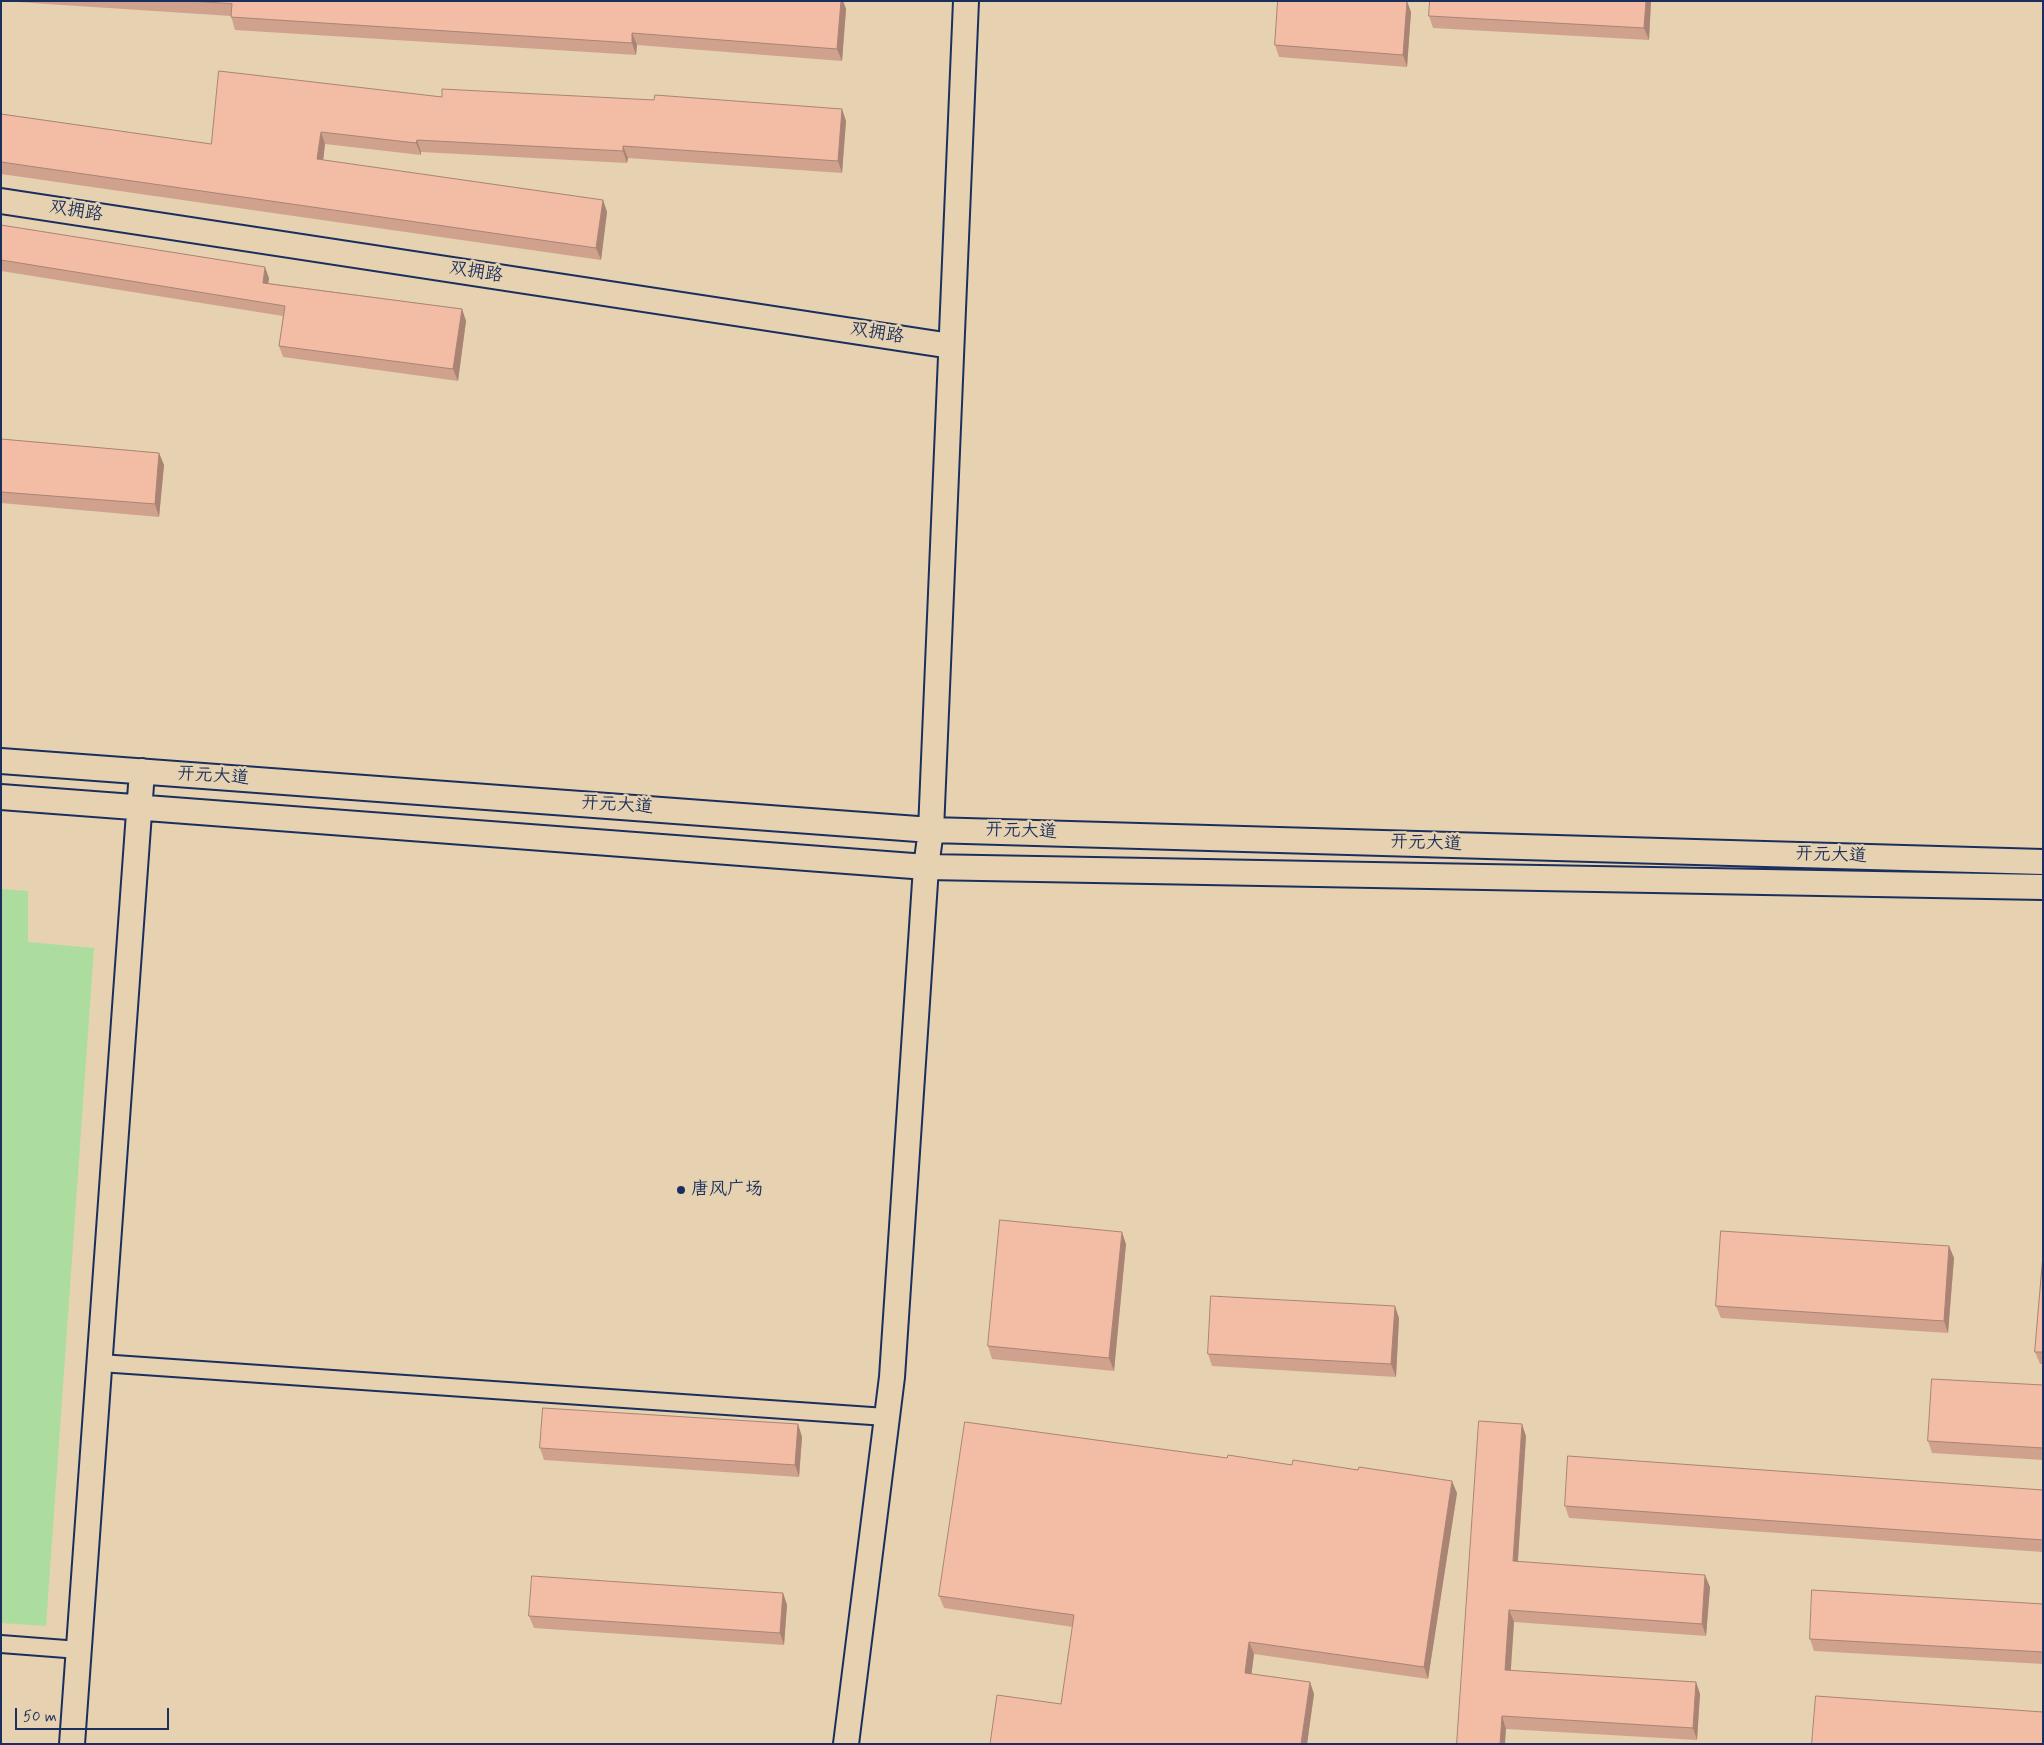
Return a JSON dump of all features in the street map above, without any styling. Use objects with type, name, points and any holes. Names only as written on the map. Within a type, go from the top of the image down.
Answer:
[{"type":"main road","points":[[846,1744],[892,1376],[930,830],[966,1]]},
{"type":"main road","name":"双拥路","points":[[1,201],[951,346]]},
{"type":"main road","name":"开元大道","points":[[1,761],[930,830],[2043,862]]},
{"type":"main road","points":[[72,1744],[142,771]]},
{"type":"main road","name":"开元大道","points":[[1,797],[926,868],[2043,887]]},
{"type":"street","points":[[100,1362],[886,1417]]},
{"type":"street","points":[[1,1644],[79,1650]]},
{"type":"green space","points":[[1,889],[28,891],[28,942],[94,948],[46,1626],[1,1623]]},
{"type":"building","points":[[188,1],[841,1],[837,49],[632,33],[632,43],[231,17],[232,4]]},
{"type":"building","points":[[1278,1],[1407,1],[1403,55],[1275,45]]},
{"type":"building","points":[[1430,1],[1646,1],[1644,28],[1429,16]]},
{"type":"building","points":[[219,71],[442,97],[442,89],[654,100],[655,95],[842,109],[838,161],[623,146],[623,151],[417,140],[416,143],[321,132],[317,159],[603,200],[596,248],[1,162],[1,114],[211,144]]},
{"type":"building","points":[[1,225],[265,267],[263,283],[462,309],[453,369],[279,346],[285,306],[1,260]]},
{"type":"building","points":[[1,439],[159,453],[155,504],[1,492]]},
{"type":"building","points":[[1000,1220],[1122,1232],[1109,1358],[988,1346]]},
{"type":"building","points":[[1721,1231],[1949,1246],[1944,1321],[1716,1306]]},
{"type":"building","points":[[2043,1255],[2043,1352],[2035,1352]]},
{"type":"building","points":[[1211,1296],[1395,1306],[1391,1364],[1208,1354]]},
{"type":"building","points":[[1932,1379],[2043,1385],[2043,1448],[1928,1441]]},
{"type":"building","points":[[543,1408],[798,1424],[795,1465],[540,1448]]},
{"type":"building","points":[[1479,1421],[1522,1424],[1513,1561],[1705,1575],[1702,1624],[1509,1610],[1505,1670],[1696,1682],[1693,1728],[1502,1716],[1500,1744],[1457,1744]]},
{"type":"building","points":[[965,1422],[1227,1458],[1228,1455],[1292,1465],[1293,1460],[1358,1470],[1359,1467],[1452,1481],[1424,1667],[1249,1642],[1245,1673],[1310,1682],[1301,1744],[990,1744],[997,1695],[1061,1704],[1074,1615],[939,1596]]},
{"type":"building","points":[[1568,1456],[2043,1490],[2043,1540],[1565,1506]]},
{"type":"building","points":[[532,1576],[783,1593],[780,1633],[529,1616]]},
{"type":"building","points":[[1812,1590],[2043,1604],[2043,1652],[1810,1639]]},
{"type":"building","points":[[1816,1696],[2043,1712],[2043,1744],[1812,1744]]},
{"type":"place","name":"唐风广场","points":[[681,1190]]}]
